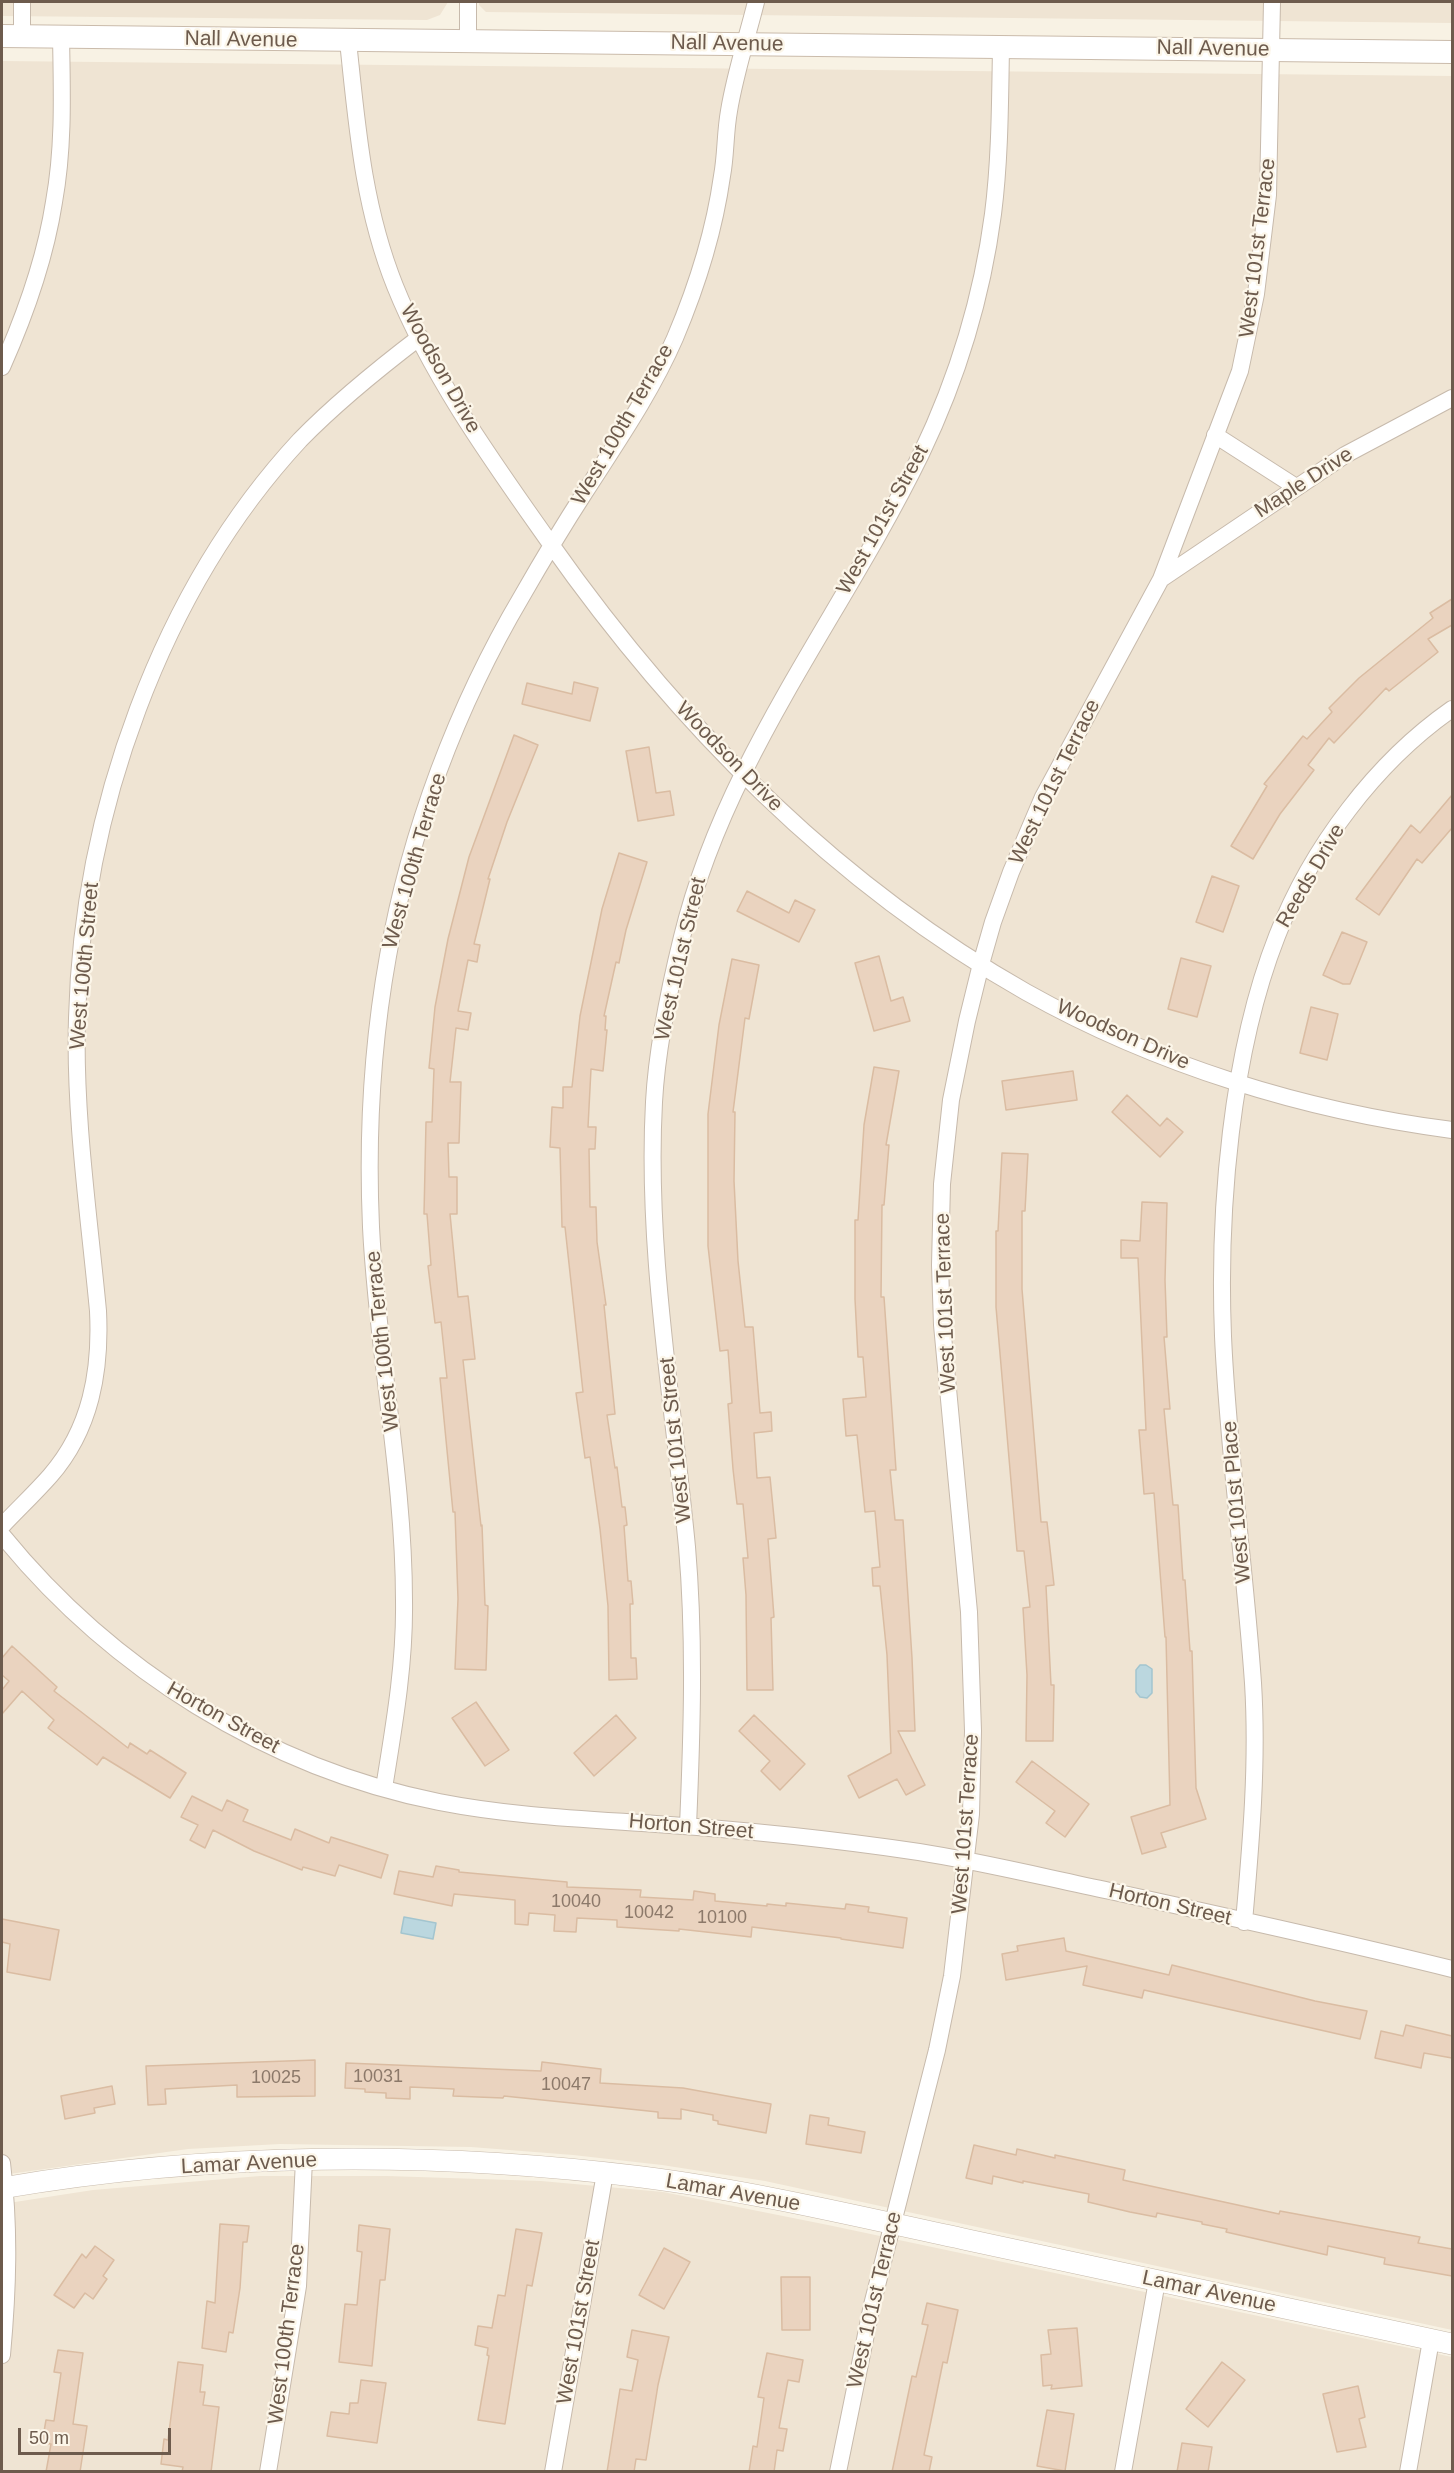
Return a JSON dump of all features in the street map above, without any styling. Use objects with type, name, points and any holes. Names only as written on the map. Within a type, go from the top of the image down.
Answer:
[{"type":"main road","name":"Nall Avenue","points":[[12,37],[1452,52]]},
{"type":"street","points":[[12,37],[22,2]]},
{"type":"street","points":[[468,2],[468,42]]},
{"type":"street","name":"West 100th Terrace","points":[[384,1788],[400,1683],[405,1603],[401,1527],[371,1229],[370,1129],[378,1020],[389,952],[406,876],[437,778],[464,709],[495,643],[654,380],[674,340],[696,284],[707,249],[723,176],[729,110],[756,2]]},
{"type":"street","name":"West 101st Terrace","points":[[838,2472],[872,2305],[937,2050],[950,1986],[971,1814],[973,1731],[969,1612],[942,1325],[940,1265],[942,1184],[951,1100],[981,964],[1008,882],[1043,796],[1161,579],[1240,371],[1256,294],[1268,195],[1272,2]]},
{"type":"street","points":[[2,367],[23,320],[42,259],[55,200],[61,142],[61,37]]},
{"type":"street","name":"Woodson Drive","points":[[348,41],[360,159],[375,224],[396,286],[450,394],[515,495],[601,613],[671,696],[743,773],[800,829],[880,896],[1027,992],[1097,1027],[1178,1062],[1282,1095],[1367,1116],[1452,1130]]},
{"type":"street","name":"West 101st Street","points":[[688,1826],[693,1728],[693,1651],[687,1552],[655,1234],[654,1098],[662,1029],[683,933],[703,867],[743,773],[764,731],[899,497],[923,450],[951,383],[971,319],[993,214],[999,146],[1001,47]]},
{"type":"street","name":"West 100th Street","points":[[2,1526],[51,1476],[63,1460],[81,1428],[95,1386],[100,1347],[77,1086],[76,1018],[83,933],[94,862],[110,794],[137,712],[177,622],[210,561],[252,499],[300,441],[350,392],[420,336]]},
{"type":"street","name":"Maple Drive","points":[[1161,579],[1345,455],[1452,398]]},
{"type":"street","points":[[1215,435],[1296,487]]},
{"type":"street","name":"Reeds Drive","points":[[1240,1082],[1248,1034],[1264,972],[1278,933],[1305,879],[1334,831],[1362,794],[1403,750],[1452,709]]},
{"type":"street","name":"West 101st Place","points":[[1240,1082],[1227,1180],[1222,1255],[1223,1335],[1228,1409],[1253,1687],[1254,1792],[1244,1922]]},
{"type":"street","name":"Horton Street","points":[[2,1535],[26,1564],[72,1611],[130,1662],[190,1703],[273,1748],[342,1775],[384,1788],[436,1802],[505,1813],[688,1826],[858,1843],[966,1861],[1452,1969]]},
{"type":"street","name":"West 100th Terrace","points":[[268,2472],[298,2286],[304,2160]]},
{"type":"street","name":"Lamar Avenue","points":[[3,2188],[47,2180],[176,2167],[304,2160],[432,2160],[644,2177],[765,2198],[893,2224],[1452,2344]]},
{"type":"street","points":[[2,2163],[9,2242],[2,2355]]},
{"type":"street","name":"West 101st Street","points":[[553,2472],[605,2173]]},
{"type":"street","points":[[1123,2472],[1157,2281]]},
{"type":"street","points":[[1408,2472],[1431,2340]]},
{"type":"shaded area","points":[[2,2],[448,2],[440,15],[427,20],[2,16]]},
{"type":"shaded area","points":[[479,2],[1452,2],[1452,23],[486,12]]},
{"type":"shaded area","points":[[2,61],[1452,76],[1452,2330],[765,2181],[662,2165],[573,2155],[471,2147],[280,2144],[188,2149],[2,2175]]},
{"type":"shaded area","points":[[260,2176],[387,2176],[541,2181],[663,2192],[1452,2357],[1452,2471],[2,2471],[2,2204],[93,2190]]},
{"type":"water","points":[[1140,1665],[1146,1665],[1152,1669],[1152,1693],[1147,1698],[1140,1697],[1136,1692],[1136,1670]]},
{"type":"water","points":[[404,1917],[436,1923],[433,1939],[401,1933]]},
{"type":"building","points":[[1452,599],[1452,625],[1428,639],[1438,652],[1389,691],[1386,688],[1334,743],[1329,738],[1308,765],[1314,770],[1280,814],[1253,859],[1231,846],[1267,786],[1264,784],[1303,736],[1307,739],[1332,712],[1329,708],[1359,678],[1433,618],[1430,613]]},
{"type":"building","points":[[574,682],[598,688],[590,721],[522,704],[527,683],[572,694]]},
{"type":"building","points":[[514,735],[538,745],[507,822],[488,879],[490,879],[474,944],[480,945],[477,962],[468,960],[458,1011],[471,1013],[468,1030],[456,1028],[450,1082],[461,1082],[459,1143],[448,1143],[449,1177],[457,1177],[457,1214],[450,1214],[458,1297],[468,1296],[475,1359],[463,1360],[482,1525],[485,1605],[488,1606],[486,1670],[455,1669],[458,1599],[455,1512],[453,1512],[440,1378],[447,1378],[441,1322],[435,1323],[428,1266],[431,1265],[427,1214],[424,1214],[426,1122],[432,1122],[434,1069],[429,1068],[435,1007],[448,939],[469,857]]},
{"type":"building","points":[[649,747],[656,793],[670,791],[674,815],[638,821],[626,751]]},
{"type":"building","points":[[1452,795],[1452,828],[1422,863],[1417,859],[1379,915],[1356,899],[1411,825],[1420,833]]},
{"type":"building","points":[[619,853],[647,862],[626,930],[619,963],[616,962],[604,1016],[606,1016],[605,1030],[607,1030],[603,1071],[591,1069],[588,1127],[596,1127],[595,1149],[589,1149],[590,1207],[596,1207],[597,1242],[606,1305],[604,1305],[615,1414],[607,1415],[622,1507],[625,1507],[628,1581],[631,1581],[633,1604],[630,1604],[631,1658],[636,1658],[637,1679],[609,1680],[608,1606],[600,1529],[590,1457],[585,1458],[576,1393],[583,1392],[565,1227],[562,1227],[560,1148],[550,1147],[552,1107],[563,1108],[563,1087],[572,1087],[580,1016],[602,909]]},
{"type":"building","points":[[1212,876],[1239,886],[1223,932],[1196,922]]},
{"type":"building","points":[[747,891],[789,913],[795,900],[815,910],[799,942],[737,911]]},
{"type":"building","points":[[1342,932],[1367,942],[1350,984],[1343,984],[1323,975]]},
{"type":"building","points":[[879,956],[891,1001],[903,997],[910,1021],[874,1031],[855,963]]},
{"type":"building","points":[[1181,958],[1211,966],[1197,1017],[1168,1009]]},
{"type":"building","points":[[732,959],[759,965],[749,1019],[745,1018],[733,1112],[735,1112],[734,1181],[738,1261],[745,1327],[753,1327],[760,1413],[771,1412],[772,1431],[754,1433],[757,1478],[770,1477],[776,1538],[768,1539],[774,1617],[771,1618],[773,1690],[747,1690],[746,1595],[743,1558],[748,1558],[743,1504],[737,1504],[733,1469],[728,1404],[732,1403],[728,1350],[720,1351],[708,1246],[708,1114],[719,1025]]},
{"type":"building","points":[[1311,1007],[1338,1014],[1327,1060],[1300,1053]]},
{"type":"building","points":[[874,1067],[899,1071],[886,1145],[889,1145],[884,1205],[882,1205],[881,1297],[884,1297],[896,1470],[890,1470],[895,1520],[903,1520],[915,1731],[898,1731],[925,1785],[906,1795],[897,1779],[859,1798],[848,1776],[891,1753],[887,1655],[880,1586],[873,1586],[872,1568],[880,1567],[875,1511],[865,1512],[857,1435],[846,1436],[843,1399],[866,1397],[863,1357],[858,1357],[855,1220],[858,1220],[864,1125]]},
{"type":"building","points":[[1073,1071],[1077,1100],[1006,1110],[1002,1081]]},
{"type":"building","points":[[1127,1095],[1160,1126],[1167,1118],[1183,1132],[1160,1157],[1112,1112]]},
{"type":"building","points":[[1002,1153],[1028,1154],[1025,1211],[1022,1211],[1022,1289],[1041,1522],[1047,1522],[1054,1585],[1046,1586],[1051,1685],[1054,1685],[1053,1741],[1026,1741],[1027,1675],[1023,1608],[1030,1607],[1024,1551],[1017,1551],[996,1307],[996,1231],[998,1231]]},
{"type":"building","points":[[1142,1202],[1167,1203],[1165,1280],[1167,1337],[1164,1337],[1170,1409],[1164,1409],[1173,1505],[1178,1505],[1183,1580],[1185,1580],[1190,1651],[1192,1651],[1196,1788],[1206,1819],[1161,1833],[1166,1847],[1142,1854],[1131,1817],[1170,1805],[1166,1637],[1154,1493],[1144,1494],[1139,1430],[1146,1430],[1138,1258],[1121,1258],[1121,1240],[1140,1241]]},
{"type":"building","points":[[12,1646],[57,1687],[54,1691],[128,1748],[130,1743],[147,1754],[150,1750],[186,1773],[170,1798],[103,1757],[97,1765],[48,1728],[54,1720],[22,1691],[2,1714],[2,1690],[9,1681],[2,1675],[2,1658]]},
{"type":"building","points":[[476,1702],[509,1750],[485,1766],[452,1718]]},
{"type":"building","points":[[616,1715],[636,1738],[594,1776],[574,1753]]},
{"type":"building","points":[[754,1715],[805,1764],[780,1790],[761,1771],[770,1761],[739,1731]]},
{"type":"building","points":[[1032,1761],[1089,1804],[1065,1837],[1046,1823],[1055,1811],[1016,1782]]},
{"type":"building","points":[[192,1796],[222,1811],[227,1800],[248,1810],[243,1821],[291,1840],[295,1829],[329,1843],[331,1837],[388,1855],[381,1878],[339,1865],[335,1876],[303,1867],[302,1870],[254,1851],[213,1830],[205,1848],[190,1840],[198,1825],[181,1817]]},
{"type":"building","points":[[436,1866],[459,1870],[459,1872],[567,1882],[567,1887],[641,1890],[640,1897],[693,1900],[694,1891],[715,1894],[715,1901],[767,1906],[767,1904],[786,1906],[786,1903],[845,1909],[846,1904],[869,1907],[868,1912],[907,1918],[903,1948],[752,1927],[751,1937],[679,1929],[679,1931],[617,1927],[617,1920],[577,1918],[576,1932],[554,1931],[555,1915],[529,1913],[528,1925],[515,1924],[515,1900],[454,1894],[452,1906],[394,1894],[399,1871],[433,1877]]},
{"type":"building","points":[[2,1919],[59,1930],[50,1980],[7,1972],[10,1944],[2,1942]]},
{"type":"building","points":[[1064,1938],[1066,1951],[1169,1975],[1172,1965],[1315,2001],[1367,2011],[1360,2039],[1144,1990],[1142,1998],[1083,1985],[1087,1966],[1006,1980],[1002,1954],[1018,1951],[1017,1946]]},
{"type":"building","points":[[1406,2025],[1452,2036],[1452,2058],[1424,2053],[1421,2068],[1375,2058],[1381,2031],[1403,2036]]},
{"type":"building","points":[[315,2060],[315,2096],[237,2097],[237,2085],[165,2089],[166,2104],[148,2105],[146,2066]]},
{"type":"building","points":[[542,2062],[601,2069],[600,2083],[683,2088],[771,2104],[766,2133],[718,2124],[718,2121],[713,2120],[713,2115],[681,2109],[681,2119],[658,2118],[658,2112],[504,2096],[503,2098],[453,2096],[454,2089],[410,2087],[410,2099],[386,2098],[386,2093],[345,2088],[346,2063],[541,2071]]},
{"type":"building","points":[[112,2086],[115,2104],[94,2108],[95,2113],[65,2119],[61,2096]]},
{"type":"building","points":[[810,2115],[829,2118],[828,2125],[865,2132],[861,2153],[806,2144]]},
{"type":"building","points":[[974,2145],[1016,2155],[1017,2149],[1055,2158],[1055,2155],[1125,2170],[1123,2180],[1279,2214],[1280,2211],[1420,2237],[1418,2243],[1452,2249],[1452,2276],[1384,2264],[1385,2258],[1328,2246],[1327,2255],[1226,2232],[1227,2229],[1202,2224],[1202,2222],[1157,2213],[1156,2217],[1130,2212],[1088,2202],[1089,2194],[993,2176],[992,2184],[966,2178]]},
{"type":"building","points":[[220,2224],[249,2226],[247,2242],[243,2242],[240,2288],[233,2333],[229,2332],[226,2352],[202,2348],[207,2301],[215,2303]]},
{"type":"building","points":[[359,2225],[390,2229],[385,2280],[380,2280],[372,2366],[339,2362],[345,2304],[357,2305],[362,2252],[357,2251]]},
{"type":"building","points":[[516,2229],[542,2233],[532,2286],[527,2285],[505,2424],[478,2420],[489,2356],[487,2355],[488,2348],[475,2345],[478,2326],[492,2328],[498,2295],[505,2296]]},
{"type":"building","points":[[95,2246],[114,2260],[103,2276],[107,2279],[93,2299],[85,2293],[74,2308],[54,2295],[82,2254],[86,2258]]},
{"type":"building","points":[[664,2248],[690,2262],[664,2309],[639,2295]]},
{"type":"building","points":[[781,2277],[810,2277],[810,2330],[782,2330]]},
{"type":"building","points":[[927,2303],[958,2310],[947,2363],[943,2362],[924,2455],[932,2457],[929,2472],[892,2472],[912,2376],[916,2377],[928,2325],[922,2324]]},
{"type":"building","points":[[1077,2328],[1082,2386],[1051,2389],[1052,2385],[1043,2386],[1041,2355],[1051,2354],[1048,2330]]},
{"type":"building","points":[[632,2330],[669,2337],[658,2385],[646,2460],[636,2459],[634,2472],[607,2472],[620,2389],[632,2391],[638,2360],[627,2357]]},
{"type":"building","points":[[58,2350],[83,2353],[73,2424],[87,2426],[80,2472],[46,2472],[51,2444],[42,2443],[46,2420],[54,2421],[61,2373],[54,2372]]},
{"type":"building","points":[[767,2353],[803,2360],[799,2382],[788,2380],[779,2428],[787,2429],[783,2451],[777,2450],[774,2472],[749,2472],[753,2446],[757,2447],[764,2398],[758,2397]]},
{"type":"building","points":[[178,2362],[203,2365],[200,2392],[205,2392],[203,2405],[219,2407],[211,2472],[182,2472],[183,2467],[161,2464],[164,2439],[168,2440]]},
{"type":"building","points":[[1222,2362],[1245,2380],[1208,2427],[1186,2409]]},
{"type":"building","points":[[361,2380],[386,2383],[377,2443],[327,2436],[331,2412],[349,2414],[350,2403],[358,2403]]},
{"type":"building","points":[[1358,2386],[1365,2417],[1359,2419],[1366,2447],[1337,2452],[1323,2394]]},
{"type":"building","points":[[1047,2410],[1074,2414],[1065,2471],[1037,2466]]},
{"type":"building","points":[[1182,2443],[1212,2447],[1208,2472],[1177,2472]]}]
